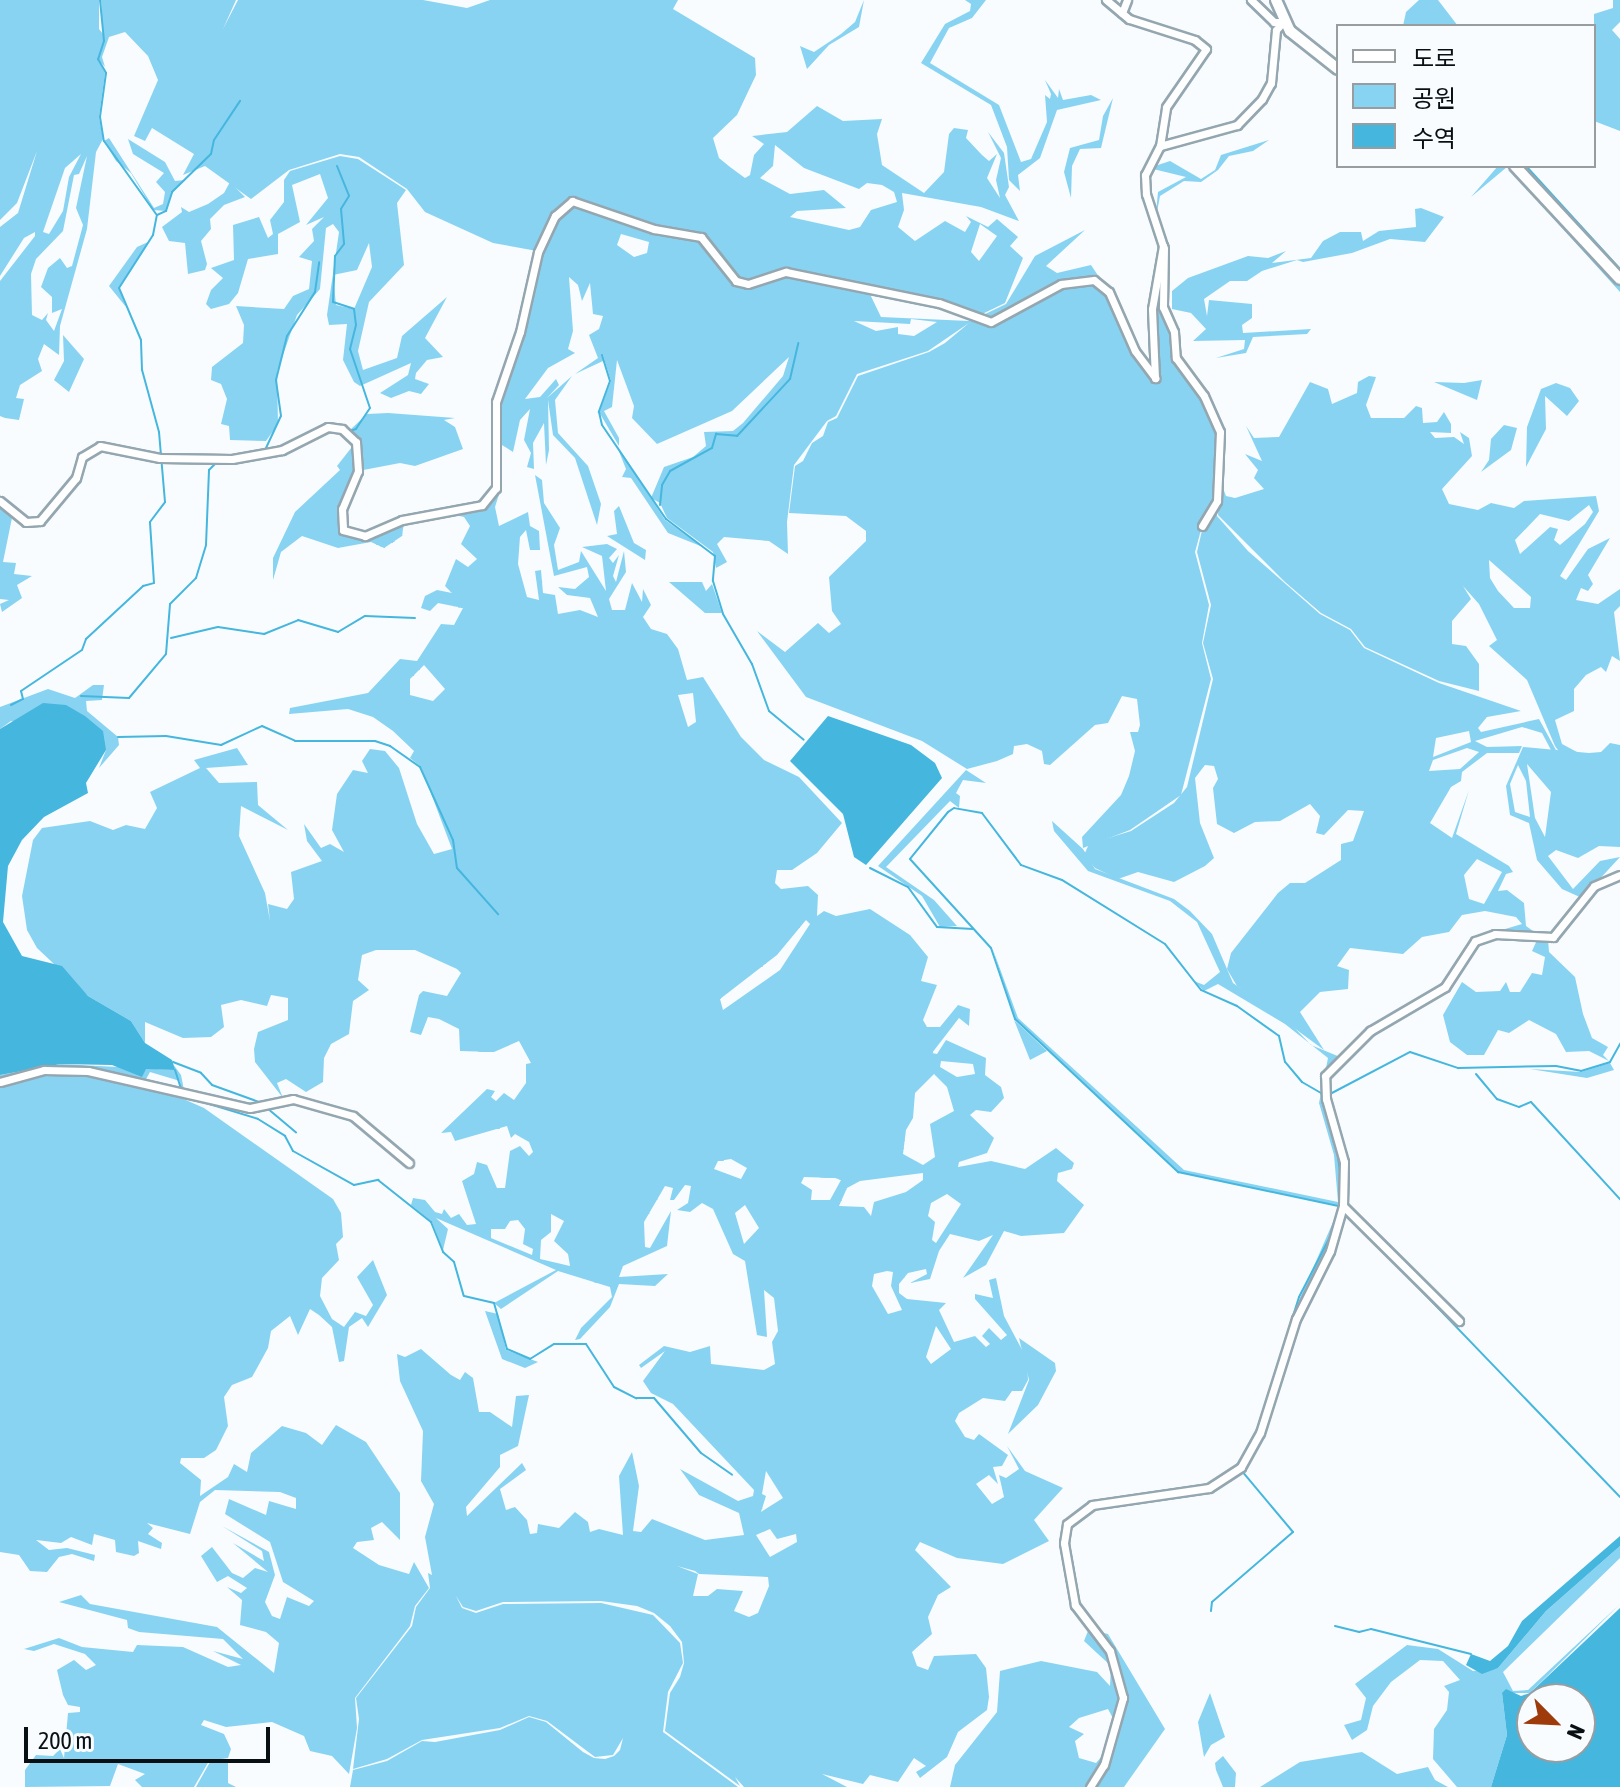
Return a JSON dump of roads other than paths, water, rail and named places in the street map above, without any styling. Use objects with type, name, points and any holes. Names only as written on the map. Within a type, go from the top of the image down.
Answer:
[{"type":"street","points":[[1106,0],[1122,13],[1206,49],[1166,107],[1160,146],[1145,184],[1163,246],[1163,307],[1174,332],[1176,358],[1219,426],[1217,501],[1202,526]]},
{"type":"street","points":[[1122,13],[1127,0]]},
{"type":"street","points":[[1251,0],[1274,22],[1283,22]]},
{"type":"street","points":[[1276,0],[1283,22],[1336,67]]},
{"type":"street","points":[[1160,146],[1220,133],[1252,112],[1271,83],[1276,30],[1283,22]]},
{"type":"street","points":[[1517,168],[1620,279]]},
{"type":"street","points":[[0,501],[26,522],[40,521],[76,478],[82,457],[100,446],[160,458],[232,459],[282,450],[328,427],[342,429],[356,442],[358,471],[342,509],[343,530],[365,536],[402,520],[482,505],[496,488],[496,402],[520,332],[538,252],[555,216],[572,201],[654,229],[701,237],[736,281],[748,284],[794,273],[939,303],[991,322],[1061,284],[1094,280],[1109,292],[1151,378],[1155,378],[1157,363],[1152,309],[1163,246]]},
{"type":"street","points":[[1090,1787],[1104,1765],[1123,1698],[1110,1651],[1075,1605],[1064,1543],[1067,1524],[1092,1505],[1209,1488],[1241,1467],[1260,1433],[1296,1319],[1330,1251],[1343,1206],[1344,1162],[1324,1089],[1333,1065],[1378,1025],[1445,987],[1475,941],[1495,934],[1553,937],[1594,886],[1620,875]]},
{"type":"street","points":[[0,1082],[44,1070],[88,1071],[250,1108],[293,1099],[353,1116],[409,1163]]},
{"type":"street","points":[[1343,1206],[1459,1321]]},
{"type":"water","points":[[43,703],[66,705],[85,716],[103,731],[106,750],[86,783],[88,793],[44,817],[22,840],[8,866],[3,922],[22,956],[62,966],[88,996],[131,1021],[145,1043],[172,1060],[175,1070],[146,1069],[142,1077],[112,1065],[61,1064],[0,1075],[0,729]]},
{"type":"water","points":[[828,716],[911,745],[935,763],[942,778],[866,865],[854,857],[843,814],[790,761]]},
{"type":"water","points":[[1620,1536],[1620,1546],[1546,1611],[1498,1668],[1482,1674],[1466,1665],[1471,1654],[1490,1661],[1508,1646],[1522,1621]]},
{"type":"water","points":[[1620,1608],[1620,1787],[1491,1787],[1507,1735],[1502,1693],[1506,1689],[1516,1694],[1516,1763],[1596,1763],[1596,1683],[1541,1683]]},
{"type":"waterway","points":[[100,0],[104,41],[98,59],[106,73],[100,117],[104,141],[156,214]]},
{"type":"waterway","points":[[11,705],[23,699],[21,691],[82,650],[86,639],[143,586],[154,583],[150,522],[165,502],[159,432],[142,370],[141,340],[119,288],[153,235],[157,215],[166,211],[172,192],[211,154],[214,140],[240,101]]},
{"type":"waterway","points":[[337,166],[349,196],[341,209],[344,244],[335,256],[333,302],[354,309],[356,325],[350,349],[370,408],[356,429],[347,432]]},
{"type":"waterway","points":[[1528,168],[1620,269]]},
{"type":"waterway","points":[[266,448],[281,416],[276,380],[287,336],[315,292],[319,262]]},
{"type":"waterway","points":[[660,505],[662,485],[670,471],[712,448],[716,434],[737,436],[790,379],[798,343]]},
{"type":"waterway","points":[[602,355],[610,381],[599,412],[602,425],[666,519],[715,556],[713,581],[723,614],[752,664],[769,711],[804,740]]},
{"type":"waterway","points":[[259,451],[284,445]]},
{"type":"waterway","points":[[81,696],[129,698],[166,654],[170,604],[196,578],[206,545],[209,470],[218,461]]},
{"type":"waterway","points":[[171,638],[218,627],[264,634],[298,620],[338,632],[365,616],[415,618]]},
{"type":"waterway","points":[[118,737],[166,736],[221,745],[262,726],[295,741],[375,741],[390,746],[420,767],[453,840],[457,868],[498,914]]},
{"type":"waterway","points":[[1326,1110],[1321,1093],[1302,1082],[1285,1062],[1279,1036],[1237,1006],[1201,990],[1165,944],[1062,880],[1021,865],[982,813],[954,808],[910,859],[991,948],[1015,1019],[1178,1172],[1338,1206]]},
{"type":"waterway","points":[[870,868],[908,887],[937,927],[973,929]]},
{"type":"waterway","points":[[1330,1094],[1410,1052],[1458,1068],[1556,1066],[1581,1071],[1610,1062],[1620,1044]]},
{"type":"waterway","points":[[173,1062],[201,1073],[212,1085],[259,1102]]},
{"type":"waterway","points":[[175,1070],[181,1088]]},
{"type":"waterway","points":[[1476,1074],[1497,1099],[1519,1107],[1531,1102],[1620,1199]]},
{"type":"waterway","points":[[183,1096],[258,1119],[285,1136],[293,1151],[354,1185],[378,1180],[431,1222],[443,1252],[454,1262],[464,1296],[494,1303],[507,1349],[530,1359],[554,1344],[586,1344],[614,1387],[636,1398],[654,1398],[701,1453],[732,1475]]},
{"type":"waterway","points":[[267,1108],[296,1132]]},
{"type":"waterway","points":[[1337,1150],[1340,1172]]},
{"type":"waterway","points":[[1364,1231],[1620,1497]]},
{"type":"waterway","points":[[1259,1424],[1299,1297],[1332,1233]]},
{"type":"waterway","points":[[1237,1466],[1246,1451]]},
{"type":"waterway","points":[[1211,1611],[1212,1602],[1293,1532],[1241,1470]]},
{"type":"waterway","points":[[1335,1626],[1359,1632],[1371,1629],[1471,1654]]}]
